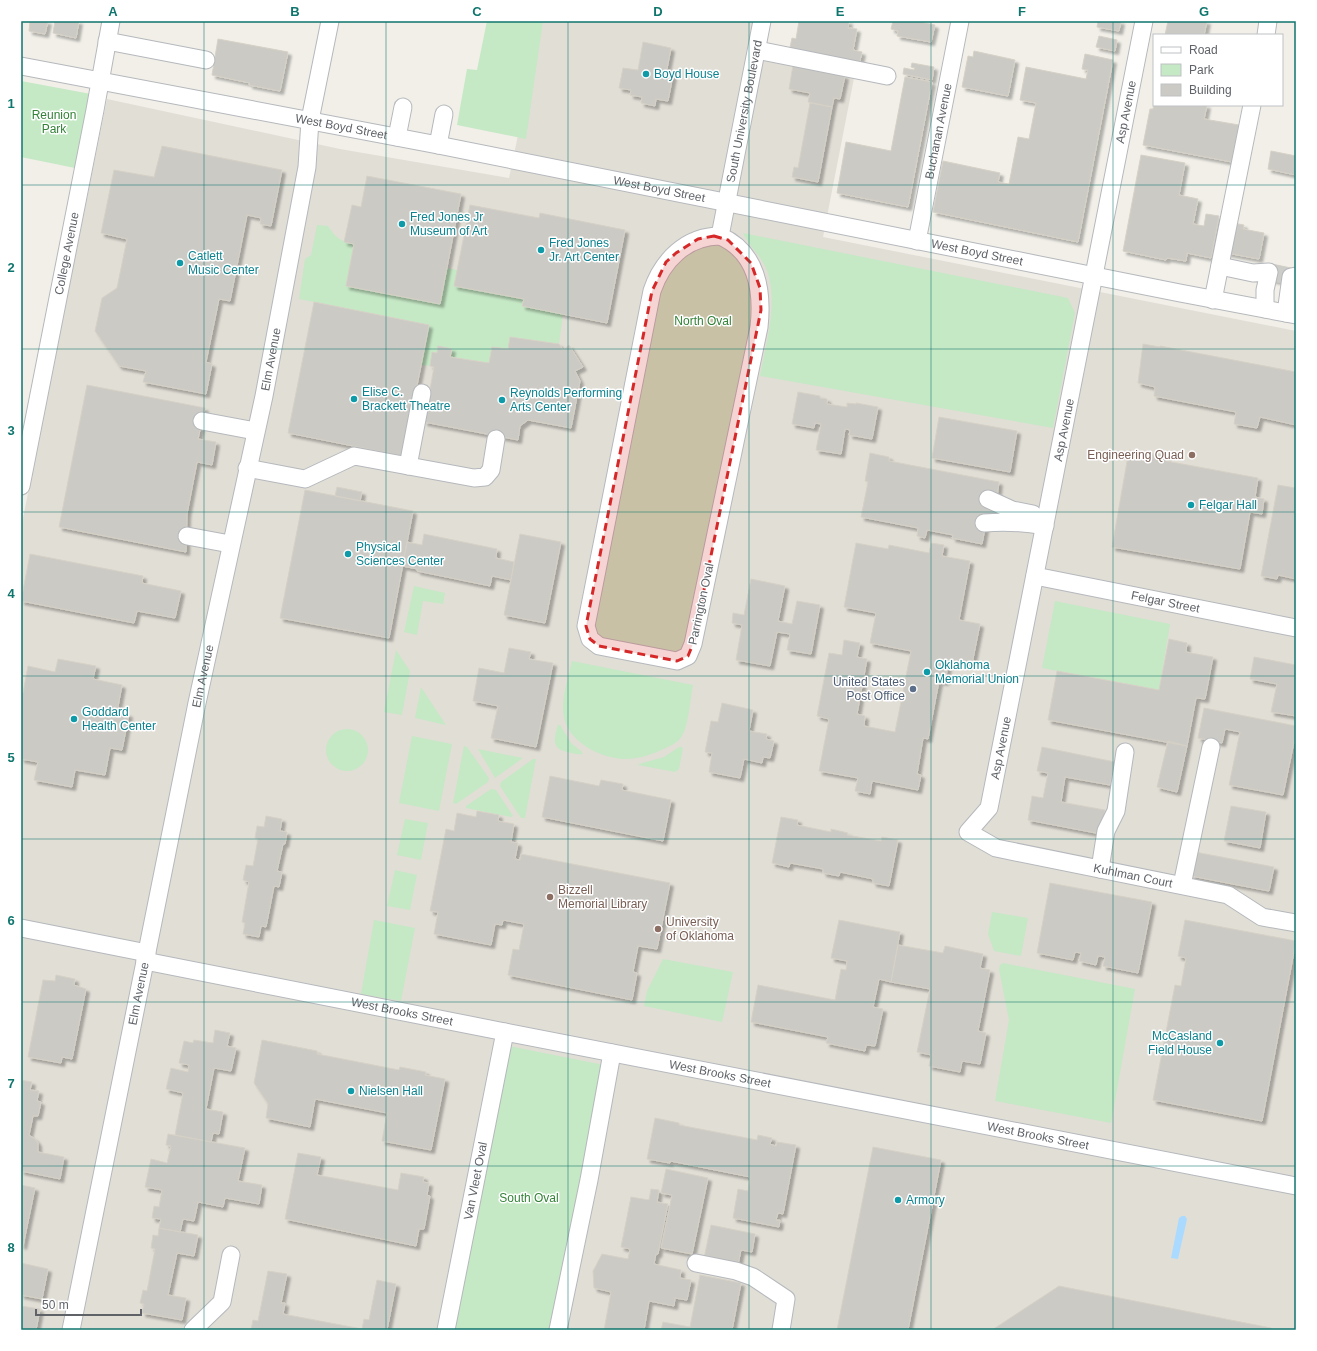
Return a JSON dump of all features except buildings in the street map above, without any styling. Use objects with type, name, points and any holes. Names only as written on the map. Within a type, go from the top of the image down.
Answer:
[{"type":"street","name":"College Avenue","points":[[21,486],[94,118],[111,21]]},
{"type":"street","name":"Elm Avenue","points":[[71,1330],[176,802],[230,544],[264,396],[306,167],[310,120],[330,21]]},
{"type":"street","name":"South University Boulevard","points":[[726,202],[762,21]]},
{"type":"street","name":"Buchanan Avenue","points":[[917,241],[960,21]]},
{"type":"street","name":"Asp Avenue","points":[[968,832],[989,808],[1094,276],[1147,41],[1144,21]]},
{"type":"street","points":[[1266,34],[1268,21]]},
{"type":"street","points":[[107,41],[206,60]]},
{"type":"street","points":[[757,50],[887,76]]},
{"type":"street","name":"West Boyd Street","points":[[21,66],[100,82],[310,120],[1213,300],[1291,314]]},
{"type":"street","points":[[1213,300],[1252,106]]},
{"type":"street","points":[[397,137],[403,107]]},
{"type":"street","points":[[438,145],[444,114]]},
{"type":"street","points":[[720,236],[726,202]]},
{"type":"street","name":"Parrington Oval","points":[[720,236],[734,244],[751,263],[756,273],[760,288],[761,310],[759,327],[693,644],[688,656],[678,661],[599,646],[590,639],[586,626],[655,280],[663,267],[676,253],[698,239],[720,236]]},
{"type":"street","points":[[1220,266],[1253,273],[1269,272],[1265,290],[1265,309]]},
{"type":"street","points":[[1291,314],[1291,277],[1296,276]]},
{"type":"street","points":[[408,466],[422,393]]},
{"type":"street","points":[[202,421],[255,431]]},
{"type":"street","points":[[247,468],[305,479],[354,456],[474,478],[485,477],[490,470],[496,440]]},
{"type":"street","points":[[988,499],[1024,517],[1046,522]]},
{"type":"street","points":[[984,523],[1008,521],[1024,517]]},
{"type":"street","points":[[187,536],[230,544]]},
{"type":"street","name":"Felgar Street","points":[[1035,576],[1296,628]]},
{"type":"street","points":[[1182,885],[1211,747]]},
{"type":"street","points":[[1100,869],[1106,831],[1116,811],[1125,752]]},
{"type":"street","name":"Kuhlman Court","points":[[968,832],[996,848],[1228,895],[1262,917],[1296,923]]},
{"type":"street","name":"West Brooks Street","points":[[21,928],[146,957],[505,1032],[1296,1186]]},
{"type":"street","name":"Van Vleet Oval","points":[[446,1330],[505,1032]]},
{"type":"street","points":[[558,1330],[590,1174],[612,1053]]},
{"type":"street","points":[[193,1330],[222,1302],[231,1255]]},
{"type":"street","points":[[696,1263],[736,1271],[753,1277],[786,1299],[781,1330]]},
{"type":"highlighted area","points":[[714,236],[728,240],[751,263],[760,288],[761,310],[693,644],[688,656],[677,661],[599,646],[590,639],[586,626],[652,291],[666,262],[676,253],[698,239]]},
{"type":"shaded area","name":"University of Oklahoma","points":[[542,21],[755,21],[749,52],[855,73],[823,237],[1296,331],[1296,1330],[21,1330],[21,528],[107,99],[340,149],[509,178]]},
{"type":"green space","points":[[487,21],[543,21],[526,139],[457,125],[467,69],[477,70]]},
{"type":"green space","name":"Reunion Park","points":[[21,81],[91,94],[80,169],[21,157]]},
{"type":"green space","points":[[317,225],[328,226],[339,238],[345,242],[354,244],[346,286],[440,304],[447,268],[457,270],[455,286],[524,299],[523,306],[563,314],[559,344],[510,337],[508,349],[492,347],[489,363],[450,357],[452,349],[438,346],[437,353],[432,352],[430,366],[421,365],[429,325],[299,299],[305,259],[311,255]]},
{"type":"green space","points":[[743,233],[1068,298],[1075,313],[1053,428],[760,376],[772,306],[771,292],[765,266]]},
{"type":"green space","name":"North Oval","points":[[720,236],[760,288],[688,656],[590,639],[666,262]]},
{"type":"green space","points":[[414,586],[445,593],[443,604],[423,601],[417,635],[404,632]]},
{"type":"green space","points":[[1055,601],[1170,624],[1159,690],[1042,668]]},
{"type":"green space","points":[[396,650],[410,671],[402,715],[384,712]]},
{"type":"green space","points":[[572,661],[693,685],[688,719],[680,739],[669,747],[659,751],[642,757],[628,759],[616,758],[598,753],[583,744],[570,731],[564,717],[564,693]]},
{"type":"green space","points":[[421,687],[446,725],[415,718]]},
{"type":"green space","points":[[558,725],[560,725],[571,743],[583,754],[562,751],[556,746],[555,734]]},
{"type":"green space","points":[[347,729],[362,735],[368,750],[362,765],[347,771],[332,765],[326,750],[332,735]]},
{"type":"green space","points":[[412,736],[452,744],[439,811],[399,803]]},
{"type":"green space","points":[[464,746],[467,747],[489,778],[488,782],[456,804],[453,803]]},
{"type":"green space","points":[[679,747],[683,748],[679,769],[675,772],[638,765],[664,757]]},
{"type":"green space","points":[[478,749],[523,758],[495,778]]},
{"type":"green space","points":[[533,759],[536,759],[525,818],[521,818],[500,786],[501,782]]},
{"type":"green space","points":[[491,789],[496,790],[513,816],[511,817],[466,808],[466,806]]},
{"type":"green space","points":[[405,819],[428,823],[421,860],[397,855]]},
{"type":"green space","points":[[395,870],[417,875],[410,910],[387,906]]},
{"type":"green space","points":[[992,912],[1028,918],[1021,956],[994,951],[988,934]]},
{"type":"green space","points":[[374,920],[415,928],[401,1001],[361,994]]},
{"type":"green space","points":[[663,959],[733,972],[722,1022],[644,1006],[647,991]]},
{"type":"green space","points":[[1003,963],[1135,989],[1111,1123],[995,1101],[1009,1020],[999,969],[1000,965]]},
{"type":"green space","name":"South Oval","points":[[509,1046],[604,1065],[552,1330],[453,1330]]},
{"type":"water","points":[[1185,1216],[1187,1219],[1178,1259],[1171,1258],[1179,1218]]},
{"type":"tunnel","points":[[1269,272],[1291,277]]},
{"type":"place","name":"Boyd House","points":[[646,74]]},
{"type":"place","name":"Fred Jones Jr Museum of Art","points":[[402,224]]},
{"type":"place","name":"Fred Jones Jr. Art Center","points":[[541,250]]},
{"type":"place","name":"Catlett Music Center","points":[[180,263]]},
{"type":"place","name":"Elise C. Brackett Theatre","points":[[354,399]]},
{"type":"place","name":"Reynolds Performing Arts Center","points":[[502,400]]},
{"type":"place","name":"Engineering Quad","points":[[1192,455]]},
{"type":"place","name":"Felgar Hall","points":[[1191,505]]},
{"type":"place","name":"Physical Sciences Center","points":[[348,554]]},
{"type":"place","name":"Oklahoma Memorial Union","points":[[927,672]]},
{"type":"place","name":"United States Post Office","points":[[913,689]]},
{"type":"place","name":"Goddard Health Center","points":[[74,719]]},
{"type":"place","name":"Bizzell Memorial Library","points":[[550,897]]},
{"type":"place","name":"University of Oklahoma","points":[[658,929]]},
{"type":"place","name":"McCasland Field House","points":[[1220,1043]]},
{"type":"place","name":"Nielsen Hall","points":[[351,1091]]},
{"type":"place","name":"Armory","points":[[898,1200]]}]
